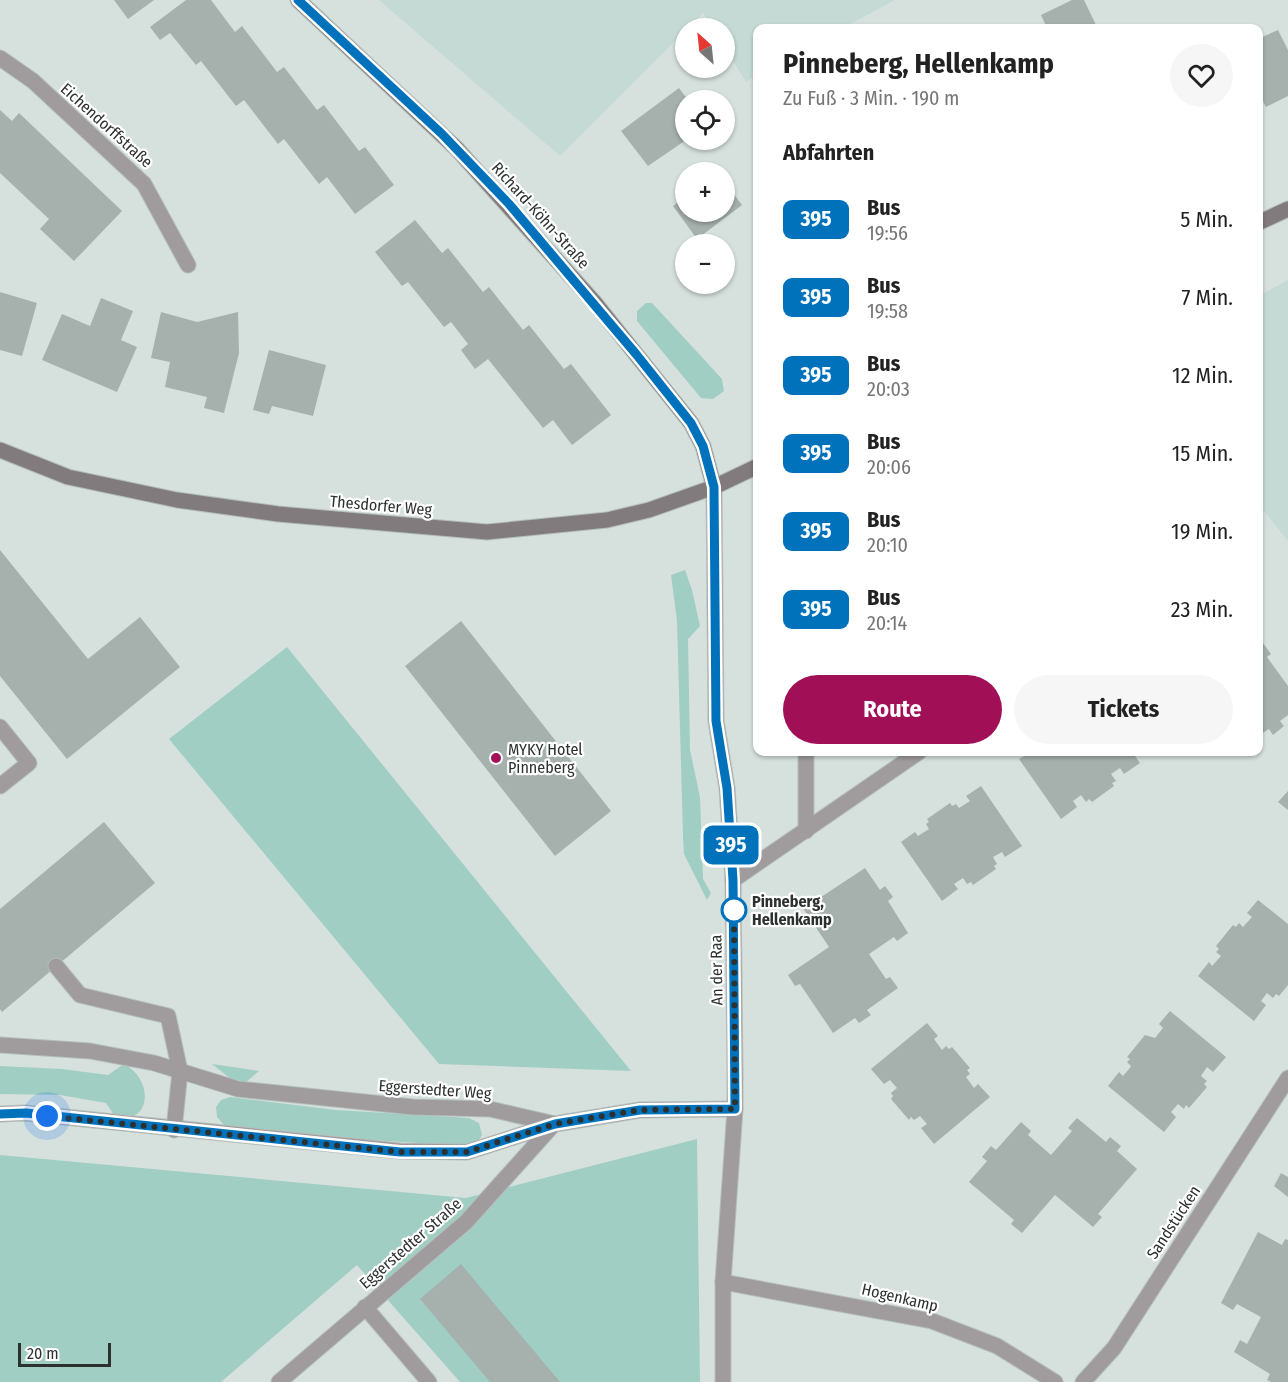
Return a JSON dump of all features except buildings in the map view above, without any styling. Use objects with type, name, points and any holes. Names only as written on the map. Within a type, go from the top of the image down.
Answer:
[{"type":"street","name":"Richard-Köhn-Straße","points":[[298,0],[457,149],[595,303],[691,423],[703,446],[714,487]]},
{"type":"street","name":"Eichendorffstraße","points":[[0,58],[33,81],[144,184],[188,265]]},
{"type":"street","points":[[1263,220],[1288,208]]},
{"type":"street","name":"Thesdorfer Weg","points":[[0,450],[68,477],[177,500],[289,515],[487,532],[607,520],[649,510],[714,487],[753,468]]},
{"type":"street","name":"An der Raa","points":[[714,487],[716,721],[727,788],[733,880],[735,1109],[723,1282],[723,1382]]},
{"type":"street","points":[[0,727],[29,763],[0,786]]},
{"type":"street","points":[[806,756],[806,831]]},
{"type":"street","points":[[733,880],[914,756]]},
{"type":"street","points":[[56,966],[80,995],[168,1016],[180,1071],[174,1130]]},
{"type":"street","name":"Eggerstedter Weg","points":[[0,1044],[90,1051],[154,1063],[238,1089],[413,1107],[490,1109],[555,1124]]},
{"type":"street","name":"Sandstücken","points":[[1083,1382],[1114,1348],[1288,1078]]},
{"type":"street","points":[[0,1114],[26,1113],[400,1152],[467,1152],[555,1124],[640,1110],[735,1109]]},
{"type":"street","name":"Eggerstedter Straße","points":[[279,1382],[466,1222],[555,1124]]},
{"type":"street","name":"Hogenkamp","points":[[723,1282],[932,1321],[997,1346],[1056,1382]]},
{"type":"street","points":[[364,1307],[429,1382]]},
{"type":"shaded area","points":[[379,0],[895,0],[850,24],[753,24],[753,78],[746,82],[735,64],[735,18],[706,18],[703,13],[698,18],[675,18],[675,41],[560,156]]},
{"type":"shaded area","points":[[1288,280],[1288,541],[1263,510],[1263,294]]},
{"type":"green space","points":[[646,303],[652,303],[722,379],[724,391],[713,399],[701,398],[637,321],[637,311]]},
{"type":"green space","points":[[685,570],[700,626],[688,639],[690,750],[700,797],[703,879],[711,893],[707,900],[684,854],[677,621],[671,575]]},
{"type":"green space","points":[[287,647],[631,1071],[439,1064],[169,739]]},
{"type":"green space","points":[[124,1064],[134,1071],[140,1080],[145,1099],[137,1114],[128,1118],[116,1118],[106,1103],[60,1095],[0,1094],[0,1066],[62,1069],[108,1075]]},
{"type":"green space","points":[[212,1064],[259,1071],[246,1082],[231,1079]]},
{"type":"green space","points":[[230,1097],[336,1110],[469,1118],[479,1123],[482,1135],[478,1142],[466,1146],[325,1137],[225,1126],[217,1117],[216,1107],[221,1100]]},
{"type":"green space","points":[[697,1139],[700,1382],[460,1382],[357,1265],[221,1382],[0,1382],[0,1155],[466,1198]]},
{"type":"bus line","name":"395","points":[[0,1114],[26,1113],[400,1152],[467,1152],[555,1124],[640,1110],[735,1109],[733,880],[727,788],[716,721],[714,487],[703,446],[691,423],[636,354],[509,204],[442,134],[318,16],[298,0]]},
{"type":"place","name":"MYKY Hotel Pinneberg","points":[[496,758]]},
{"type":"place","name":"Pinneberg, Hellenkamp","points":[[734,910]]},
{"type":"route","points":[[47,1116],[400,1152],[467,1152],[555,1124],[640,1110],[735,1109],[734,910]]}]
